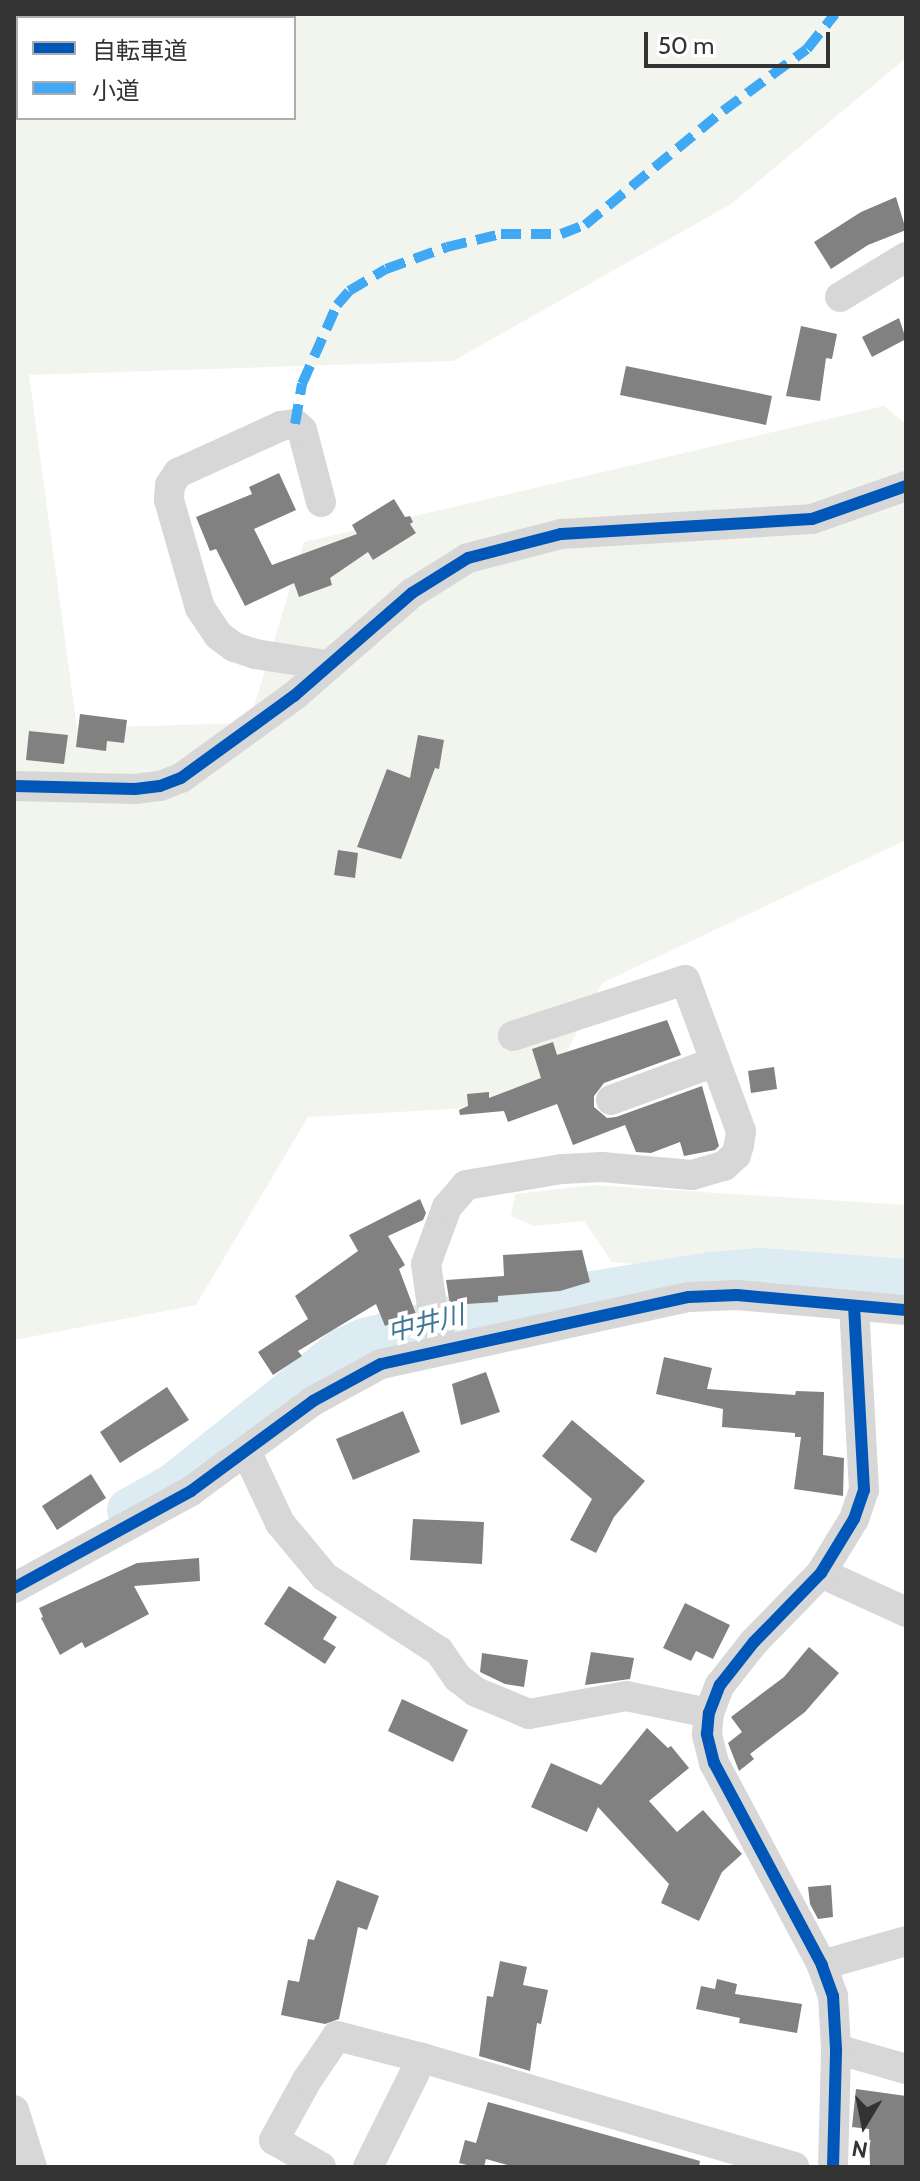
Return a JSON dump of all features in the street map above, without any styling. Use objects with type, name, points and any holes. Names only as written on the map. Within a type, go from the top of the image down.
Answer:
[{"type":"street","points":[[840,297],[906,257]]},
{"type":"street","points":[[321,502],[302,430],[295,424],[281,426],[178,473],[170,485],[169,500],[200,608],[218,635],[234,647],[255,654],[326,665]]},
{"type":"street","points":[[14,786],[135,789],[160,786],[181,778],[294,696],[326,665],[434,577],[468,558],[523,541],[561,534],[812,519],[906,486]]},
{"type":"street","points":[[442,1344],[426,1264],[429,1248],[447,1207],[466,1185],[562,1169],[602,1167],[692,1175],[724,1166],[736,1155],[741,1131],[685,980],[513,1036]]},
{"type":"street","points":[[611,1100],[715,1062]]},
{"type":"street","points":[[14,1588],[191,1491],[352,1377],[442,1344],[689,1297],[769,1297],[854,1308],[906,1310]]},
{"type":"street","points":[[833,2167],[836,2049],[833,1996],[822,1965],[714,1763],[707,1734],[709,1713],[720,1685],[754,1642],[821,1573],[854,1519],[864,1490],[854,1308]]},
{"type":"street","points":[[246,1451],[280,1523],[325,1577],[439,1651],[458,1678],[476,1692],[529,1714],[626,1696],[654,1699],[709,1713]]},
{"type":"street","points":[[821,1573],[906,1612]]},
{"type":"street","points":[[822,1965],[906,1941]]},
{"type":"street","points":[[321,2167],[274,2140],[307,2080],[337,2036],[794,2167]]},
{"type":"street","points":[[836,2049],[906,2069]]},
{"type":"street","points":[[368,2167],[422,2058]]},
{"type":"street","points":[[14,2110],[32,2167]]},
{"type":"shaded area","points":[[14,14],[906,14],[906,58],[731,204],[453,361],[29,375],[77,728],[249,723],[304,542],[884,406],[906,424],[906,840],[602,983],[540,1104],[308,1117],[196,1305],[14,1340]]},
{"type":"shaded area","points":[[594,1185],[906,1205],[906,1266],[841,1267],[707,1257],[653,1266],[612,1262],[584,1221],[533,1226],[511,1216],[515,1194]]},
{"type":"building","points":[[896,197],[906,230],[868,245],[831,269],[814,242],[861,212]]},
{"type":"building","points":[[899,318],[906,339],[872,357],[862,337]]},
{"type":"building","points":[[801,326],[837,334],[832,359],[826,358],[820,401],[786,396]]},
{"type":"building","points":[[626,366],[772,396],[766,425],[620,395]]},
{"type":"building","points":[[279,473],[296,510],[254,529],[272,565],[357,534],[352,525],[394,499],[405,517],[410,516],[413,522],[410,524],[416,533],[373,560],[368,552],[330,578],[332,585],[299,597],[294,583],[245,606],[216,549],[210,551],[196,517],[252,494],[249,487]]},
{"type":"building","points":[[80,714],[127,720],[124,743],[107,741],[106,751],[76,747]]},
{"type":"building","points":[[29,731],[68,735],[64,764],[26,760]]},
{"type":"building","points":[[418,735],[444,740],[439,769],[435,768],[401,859],[357,847],[387,769],[410,778]]},
{"type":"building","points":[[338,850],[358,853],[355,878],[334,875]]},
{"type":"building","points":[[667,1020],[681,1055],[604,1083],[594,1096],[594,1107],[607,1118],[616,1117],[702,1086],[719,1146],[715,1150],[684,1156],[680,1142],[651,1153],[636,1152],[625,1125],[573,1145],[557,1104],[508,1122],[504,1111],[460,1115],[459,1110],[468,1106],[467,1094],[489,1092],[489,1098],[541,1078],[532,1049],[553,1042],[557,1055]]},
{"type":"building","points":[[774,1067],[777,1089],[751,1093],[748,1071]]},
{"type":"building","points":[[420,1199],[426,1213],[423,1220],[388,1236],[405,1265],[399,1269],[416,1314],[385,1326],[376,1304],[298,1351],[302,1356],[273,1375],[258,1352],[308,1319],[295,1296],[358,1251],[349,1235]]},
{"type":"building","points":[[582,1250],[590,1282],[560,1291],[498,1296],[498,1302],[450,1305],[446,1280],[504,1276],[503,1255]]},
{"type":"building","points":[[664,1357],[712,1368],[707,1389],[795,1395],[796,1391],[824,1392],[823,1455],[844,1458],[843,1496],[794,1489],[801,1437],[795,1437],[795,1433],[722,1427],[723,1409],[656,1394]]},
{"type":"building","points":[[486,1372],[500,1412],[461,1425],[452,1384]]},
{"type":"building","points":[[167,1387],[189,1420],[120,1463],[100,1432]]},
{"type":"building","points":[[403,1411],[420,1452],[353,1480],[336,1439]]},
{"type":"building","points":[[572,1420],[645,1481],[614,1517],[596,1553],[570,1540],[592,1499],[542,1456]]},
{"type":"building","points":[[91,1474],[106,1498],[57,1530],[42,1506]]},
{"type":"building","points":[[413,1519],[484,1522],[482,1564],[410,1560]]},
{"type":"building","points":[[199,1558],[200,1581],[134,1586],[149,1614],[85,1648],[82,1642],[60,1655],[39,1608],[137,1563]]},
{"type":"building","points":[[289,1586],[337,1617],[323,1639],[336,1647],[325,1664],[264,1624]]},
{"type":"building","points":[[685,1603],[730,1625],[713,1659],[696,1651],[691,1661],[663,1648]]},
{"type":"building","points":[[809,1647],[839,1673],[805,1712],[750,1754],[754,1759],[739,1771],[728,1743],[742,1732],[731,1717],[784,1677]]},
{"type":"building","points":[[591,1652],[634,1658],[630,1679],[585,1685]]},
{"type":"building","points":[[482,1653],[528,1660],[524,1687],[505,1684],[480,1672]]},
{"type":"building","points":[[402,1699],[468,1730],[453,1762],[388,1731]]},
{"type":"building","points":[[647,1728],[668,1748],[671,1746],[689,1768],[649,1801],[677,1832],[703,1810],[742,1854],[722,1872],[699,1921],[661,1903],[669,1884],[598,1807],[587,1832],[531,1807],[551,1763],[601,1785]]},
{"type":"building","points":[[337,1880],[379,1896],[367,1930],[358,1927],[339,2019],[325,2024],[281,2015],[288,1980],[299,1982],[308,1939],[314,1940]]},
{"type":"building","points":[[831,1885],[833,1917],[818,1919],[810,1904],[808,1887]]},
{"type":"building","points":[[500,1961],[527,1967],[523,1985],[548,1990],[541,2024],[537,2023],[530,2071],[479,2056],[487,1996],[493,1997]]},
{"type":"building","points":[[717,1979],[737,1984],[735,1994],[802,2004],[797,2033],[739,2023],[740,2018],[696,2009],[701,1986],[715,1989]]},
{"type":"building","points":[[856,2089],[906,2096],[906,2167],[870,2167],[869,2129],[852,2127]]},
{"type":"building","points":[[488,2102],[700,2161],[699,2167],[514,2167],[486,2159],[484,2167],[459,2163],[465,2140],[476,2143]]},
{"type":"waterway","name":"中井川","points":[[129,1510],[174,1485],[341,1351],[365,1340],[480,1311],[711,1274],[761,1270],[906,1281]]},
{"type":"marked path","points":[[295,424],[302,384],[337,305],[349,291],[386,269],[447,247],[501,234],[561,234],[585,225],[723,111],[807,49],[835,14]]},
{"type":"cycle path","points":[[14,786],[135,789],[160,786],[181,778],[294,696],[412,593],[468,558],[561,534],[812,519],[906,486]]},
{"type":"cycle path","points":[[14,1588],[191,1491],[313,1401],[381,1364],[689,1297],[737,1295],[906,1310]]},
{"type":"cycle path","points":[[833,2167],[836,2049],[833,1996],[822,1965],[714,1763],[707,1734],[709,1713],[720,1685],[754,1642],[821,1573],[854,1519],[864,1490],[854,1308]]}]
